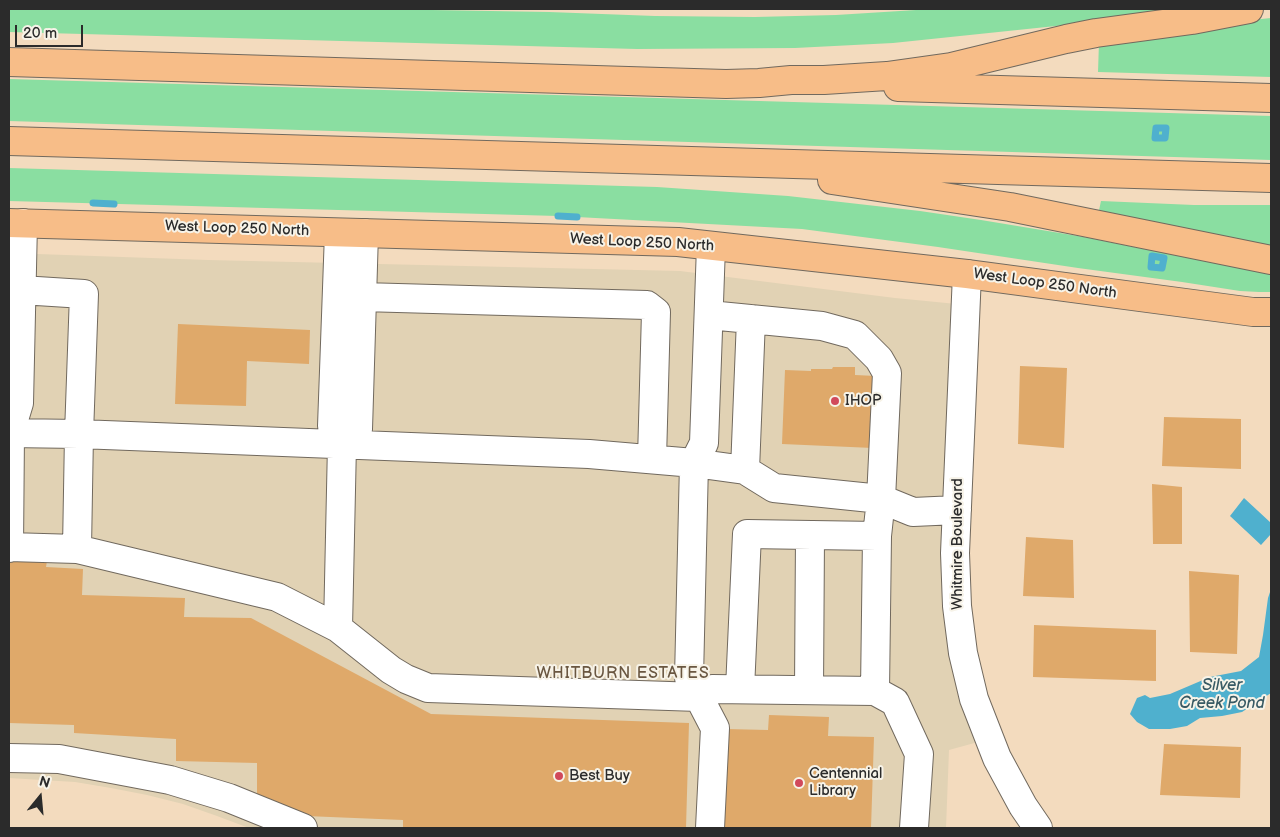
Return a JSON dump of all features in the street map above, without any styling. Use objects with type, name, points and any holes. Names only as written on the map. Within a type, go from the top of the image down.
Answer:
[{"type":"main road","points":[[759,83],[887,76],[951,67],[1096,33],[1192,20],[1249,9]]},
{"type":"main road","points":[[9,62],[716,84],[759,83],[1271,98]]},
{"type":"main road","points":[[9,141],[1271,178]]},
{"type":"main road","points":[[596,158],[834,180],[1010,207],[1271,260]]},
{"type":"main road","name":"West Loop 250 North","points":[[16,223],[668,242],[967,274],[1254,312],[1271,312]]},
{"type":"street","points":[[16,223],[21,290],[19,403],[9,432],[9,548],[77,549],[277,597],[338,628],[392,670],[406,679],[428,688],[699,697],[712,689],[875,691],[895,702],[919,754],[914,828]]},
{"type":"street","points":[[342,444],[358,429],[362,297],[351,233]]},
{"type":"street","points":[[338,628],[342,444],[332,426],[351,233]]},
{"type":"street","points":[[701,245],[709,315],[704,443],[694,463],[689,678],[715,728],[710,828]]},
{"type":"street","points":[[694,463],[686,445],[701,245]]},
{"type":"street","name":"Whitmire Boulevard","points":[[967,274],[955,553],[957,606],[963,653],[974,699],[997,758],[1023,806],[1038,828]]},
{"type":"street","points":[[21,290],[84,294],[77,549]]},
{"type":"street","points":[[362,297],[647,305],[656,312],[652,459]]},
{"type":"street","points":[[709,315],[822,326],[854,335],[879,359],[887,373],[881,498],[877,536],[875,691]]},
{"type":"street","points":[[745,470],[751,320]]},
{"type":"street","points":[[9,432],[589,454],[652,459],[745,470],[774,488],[881,498],[913,512],[957,510]]},
{"type":"street","points":[[740,689],[747,534],[877,536]]},
{"type":"street","points":[[809,690],[810,536]]},
{"type":"street","points":[[9,758],[59,759],[170,780],[229,798],[303,828]]},
{"type":"shaded area","points":[[9,253],[208,260],[680,271],[895,298],[967,305],[956,553],[989,739],[949,750],[946,828],[249,828],[183,804],[147,795],[75,782],[9,778]]},
{"type":"green space","points":[[9,9],[373,9],[755,17],[836,15],[932,9],[1190,9],[1075,24],[893,43],[795,48],[637,49],[9,32]]},
{"type":"green space","points":[[1271,18],[1271,77],[1098,72],[1099,42]]},
{"type":"green space","points":[[9,79],[1271,116],[1271,160],[9,121]]},
{"type":"green space","points":[[9,168],[657,187],[788,196],[981,220],[1084,237],[1271,274],[1271,292],[1240,291],[802,229],[558,216],[9,201]]},
{"type":"green space","points":[[1101,201],[1194,205],[1271,205],[1271,249],[1098,215]]},
{"type":"water","points":[[1244,498],[1271,523],[1271,534],[1261,545],[1230,516]]},
{"type":"water","name":"Silver Creek Pond","points":[[1271,589],[1271,693],[1242,712],[1200,718],[1187,726],[1170,729],[1149,729],[1137,722],[1130,714],[1137,698],[1145,695],[1150,698],[1170,694],[1210,677],[1241,671],[1259,657]]},
{"type":"building","points":[[178,324],[310,330],[309,364],[247,361],[246,406],[175,404]]},
{"type":"building","points":[[1020,366],[1067,368],[1064,448],[1018,444]]},
{"type":"building","points":[[833,367],[855,367],[855,375],[876,376],[873,448],[782,444],[785,370],[811,371],[811,369],[832,369]]},
{"type":"building","points":[[1164,417],[1241,419],[1241,469],[1162,466]]},
{"type":"building","points":[[1152,484],[1182,487],[1182,544],[1153,544]]},
{"type":"building","points":[[1026,537],[1073,540],[1074,598],[1023,596]]},
{"type":"building","points":[[9,560],[47,561],[46,567],[83,569],[82,595],[185,598],[184,617],[251,618],[431,714],[689,723],[686,828],[403,828],[403,820],[306,816],[257,794],[257,763],[176,761],[176,739],[74,733],[74,725],[9,723]]},
{"type":"building","points":[[1189,571],[1239,575],[1237,654],[1190,652]]},
{"type":"building","points":[[1034,625],[1156,630],[1156,681],[1033,677]]},
{"type":"building","name":"Centennial Library","points":[[769,715],[829,717],[828,736],[874,737],[871,828],[724,828],[726,729],[768,730]]},
{"type":"building","points":[[1164,744],[1241,747],[1240,798],[1160,795]]},
{"type":"waterway","points":[[1156,128],[1166,128],[1165,138],[1155,138],[1156,128]]},
{"type":"waterway","points":[[93,203],[114,204]]},
{"type":"waterway","points":[[558,216],[577,217]]},
{"type":"waterway","points":[[1152,256],[1164,258],[1162,268],[1151,267],[1152,256]]},
{"type":"place","name":"IHOP","points":[[835,401]]},
{"type":"place","name":"Best Buy","points":[[559,776]]},
{"type":"place","name":"Centennial Library","points":[[799,783]]},
{"type":"district","name":"WHITBURN ESTATES","points":[[623,674]]}]
